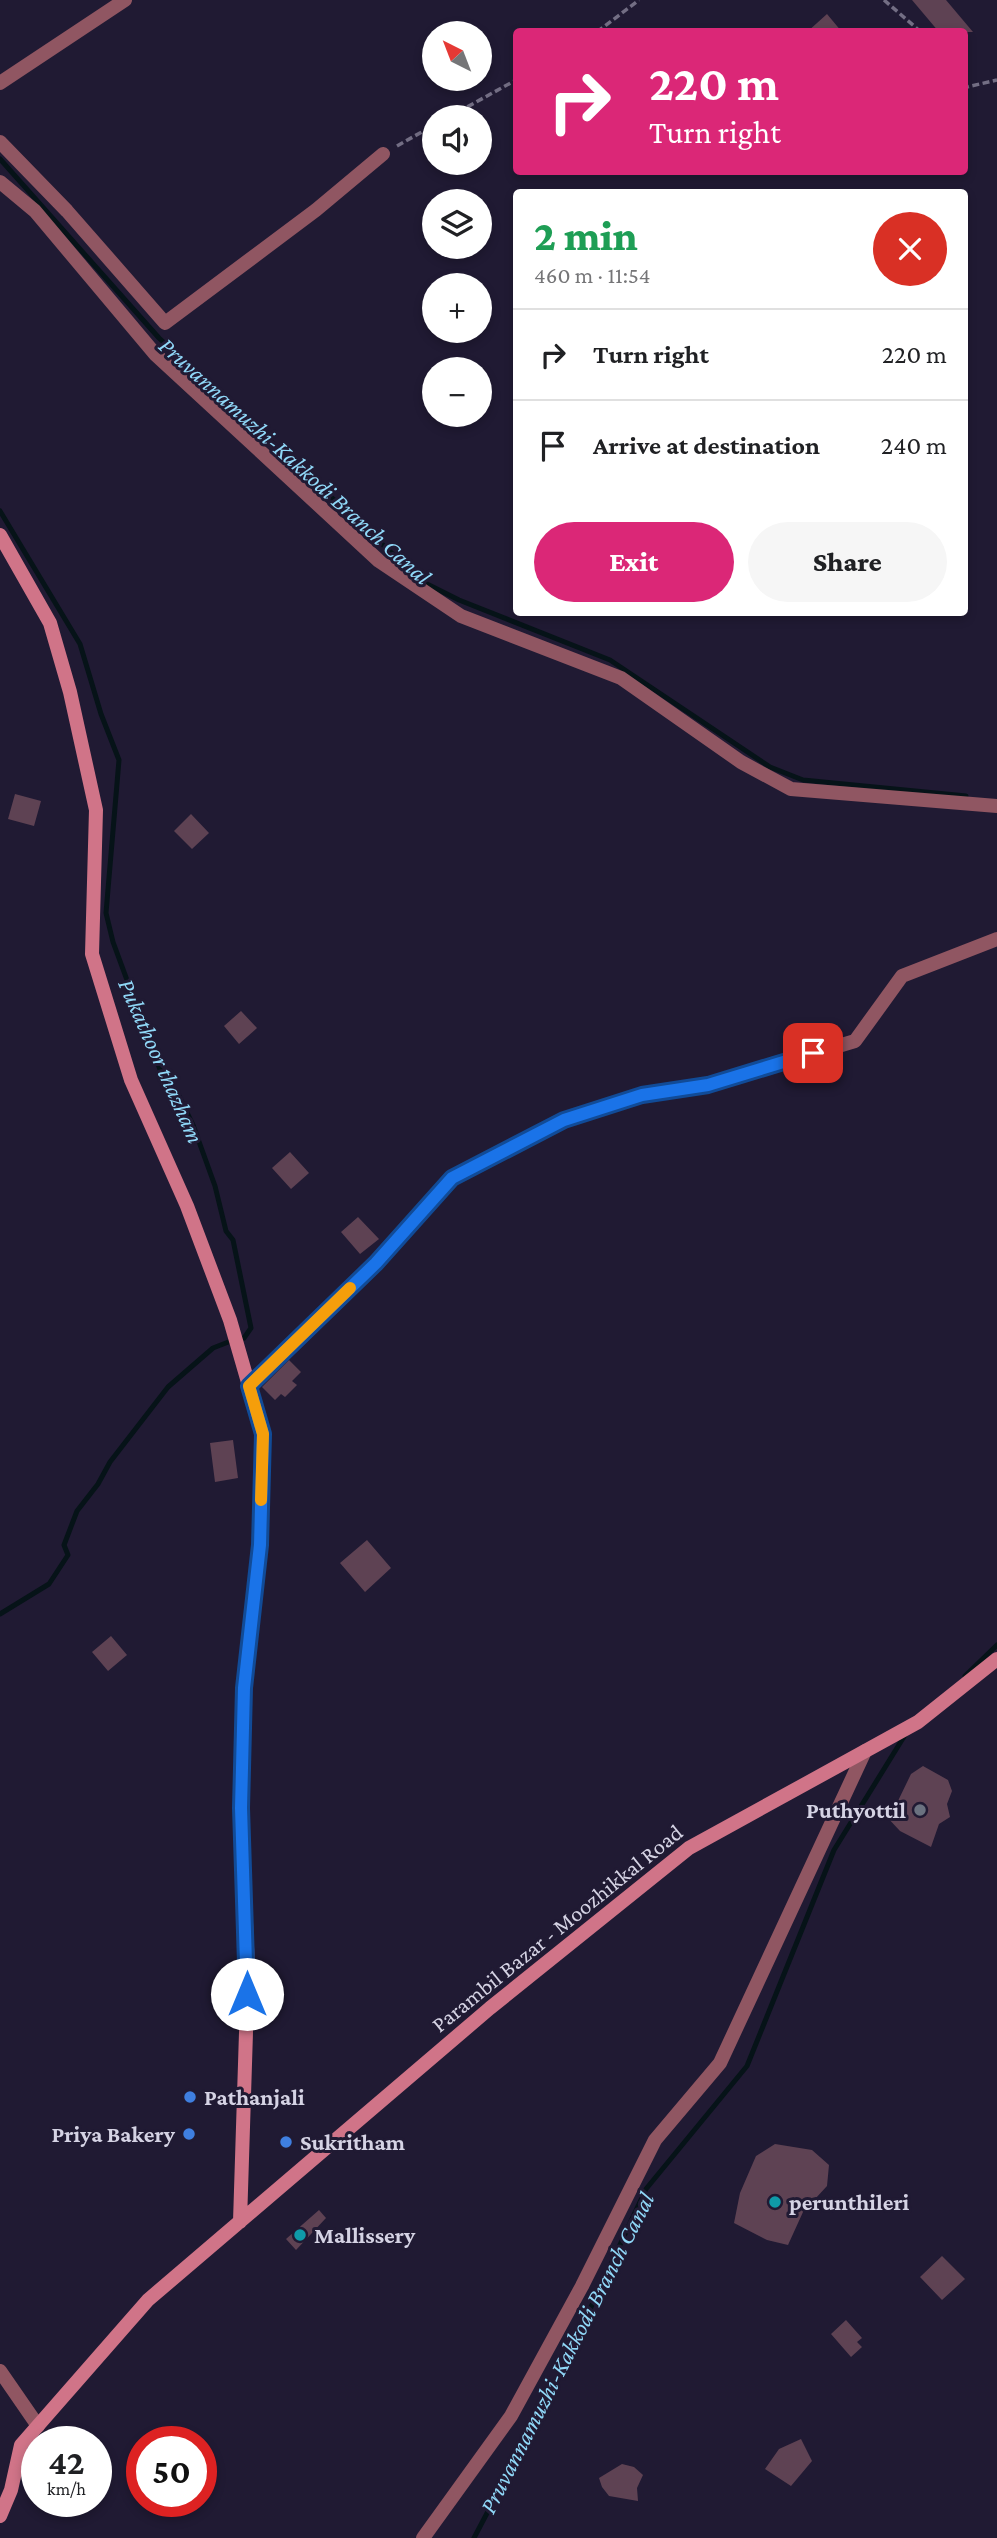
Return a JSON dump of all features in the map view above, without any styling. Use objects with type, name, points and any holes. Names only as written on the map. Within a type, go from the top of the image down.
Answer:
[{"type":"main road","points":[[0,535],[50,623],[70,692],[96,810],[92,954],[131,1080],[187,1206],[230,1321],[263,1434],[260,1545],[244,1688],[242,1768],[248,1969],[240,2221]]},
{"type":"main road","name":"Parambil Bazar - Moozhikkal Road","points":[[38,2426],[148,2300],[490,2008],[689,1848],[918,1722],[997,1659]]},
{"type":"main road","name":"Parambil Bazar - Moozhikkal Road","points":[[0,2516],[10,2490],[21,2445]]},
{"type":"street","points":[[0,83],[125,0]]},
{"type":"street","points":[[0,142],[67,211],[164,323],[316,210],[383,154]]},
{"type":"street","points":[[0,181],[35,211],[155,354],[379,561],[461,616],[621,678],[741,762],[791,789],[997,806]]},
{"type":"street","points":[[249,1386],[376,1263],[452,1178],[564,1120],[642,1095],[708,1085],[855,1041],[902,976],[997,939]]},
{"type":"street","points":[[423,2538],[511,2416],[582,2286],[655,2140],[720,2063],[865,1751]]},
{"type":"street","points":[[0,2371],[38,2426]]},
{"type":"path","points":[[602,28],[639,0]]},
{"type":"path","points":[[884,0],[916,28]]},
{"type":"path","points":[[968,87],[997,80]]},
{"type":"path","points":[[471,105],[513,82]]},
{"type":"path","points":[[383,154],[422,132]]},
{"type":"building","points":[[912,0],[946,0],[973,32],[968,32],[968,28],[936,28]]},
{"type":"building","points":[[827,14],[839,28],[811,28]]},
{"type":"building","points":[[15,794],[41,801],[34,826],[8,819]]},
{"type":"building","points":[[191,814],[209,833],[192,849],[174,831]]},
{"type":"building","points":[[241,1011],[257,1028],[239,1044],[224,1026]]},
{"type":"building","points":[[290,1152],[309,1173],[291,1189],[272,1168]]},
{"type":"building","points":[[358,1217],[379,1239],[360,1254],[341,1232]]},
{"type":"building","points":[[289,1360],[301,1372],[292,1381],[297,1385],[285,1397],[281,1394],[275,1400],[262,1387]]},
{"type":"building","points":[[233,1440],[238,1478],[215,1482],[210,1443]]},
{"type":"building","points":[[367,1540],[391,1568],[365,1592],[340,1563]]},
{"type":"building","points":[[111,1636],[127,1655],[108,1671],[92,1652]]},
{"type":"building","name":"Puthyottil","points":[[923,1766],[948,1780],[952,1791],[947,1804],[950,1817],[939,1824],[931,1847],[900,1831],[886,1816],[897,1803],[911,1774]]},
{"type":"building","name":"perunthileri","points":[[775,2144],[812,2150],[829,2165],[827,2186],[803,2212],[788,2245],[767,2240],[734,2223],[740,2193],[756,2156]]},
{"type":"building","name":"Mallissery","points":[[319,2210],[326,2218],[296,2250],[286,2239]]},
{"type":"building","points":[[942,2256],[965,2279],[942,2300],[920,2277]]},
{"type":"building","points":[[846,2320],[862,2338],[857,2342],[862,2347],[851,2357],[831,2334]]},
{"type":"building","points":[[801,2439],[812,2461],[791,2486],[765,2469],[779,2449]]},
{"type":"building","points":[[622,2464],[634,2467],[643,2475],[637,2488],[638,2501],[609,2496],[602,2487],[599,2478]]},
{"type":"waterway","name":"Pruvannamuzhi-Kakkodi Branch Canal","points":[[0,159],[159,338],[423,582],[459,600],[610,660],[770,767],[803,780],[966,796]]},
{"type":"waterway","name":"Pukathoor thazham","points":[[0,511],[80,644],[101,714],[119,760],[106,913],[113,942],[162,1075],[179,1096],[193,1125],[215,1186],[226,1231],[233,1240],[251,1328],[244,1338]]},
{"type":"waterway","name":"Pukathoor thazham","points":[[0,1614],[49,1584],[68,1555],[64,1545],[77,1511],[98,1484],[110,1462],[168,1387],[213,1348],[231,1341]]},
{"type":"waterway","name":"Pruvannamuzhi-Kakkodi Branch Canal","points":[[965,1676],[997,1645]]},
{"type":"waterway","name":"Pruvannamuzhi-Kakkodi Branch Canal","points":[[474,2538],[557,2380],[646,2189],[747,2066],[834,1850],[905,1735]]},
{"type":"slow traffic","points":[[261,1500],[263,1434],[249,1386],[350,1288]]},
{"type":"place","name":"Puthyottil","points":[[920,1810]]},
{"type":"place","name":"Pathanjali","points":[[190,2097]]},
{"type":"place","name":"Priya Bakery","points":[[189,2134]]},
{"type":"place","name":"Sukritham","points":[[286,2142]]},
{"type":"place","name":"perunthileri","points":[[775,2202]]},
{"type":"place","name":"Mallissery","points":[[300,2235]]},
{"type":"route","points":[[247,1994],[241,1808],[244,1688],[260,1545],[263,1434],[249,1386],[376,1263],[452,1178],[564,1120],[642,1095],[708,1085],[813,1053]]}]
